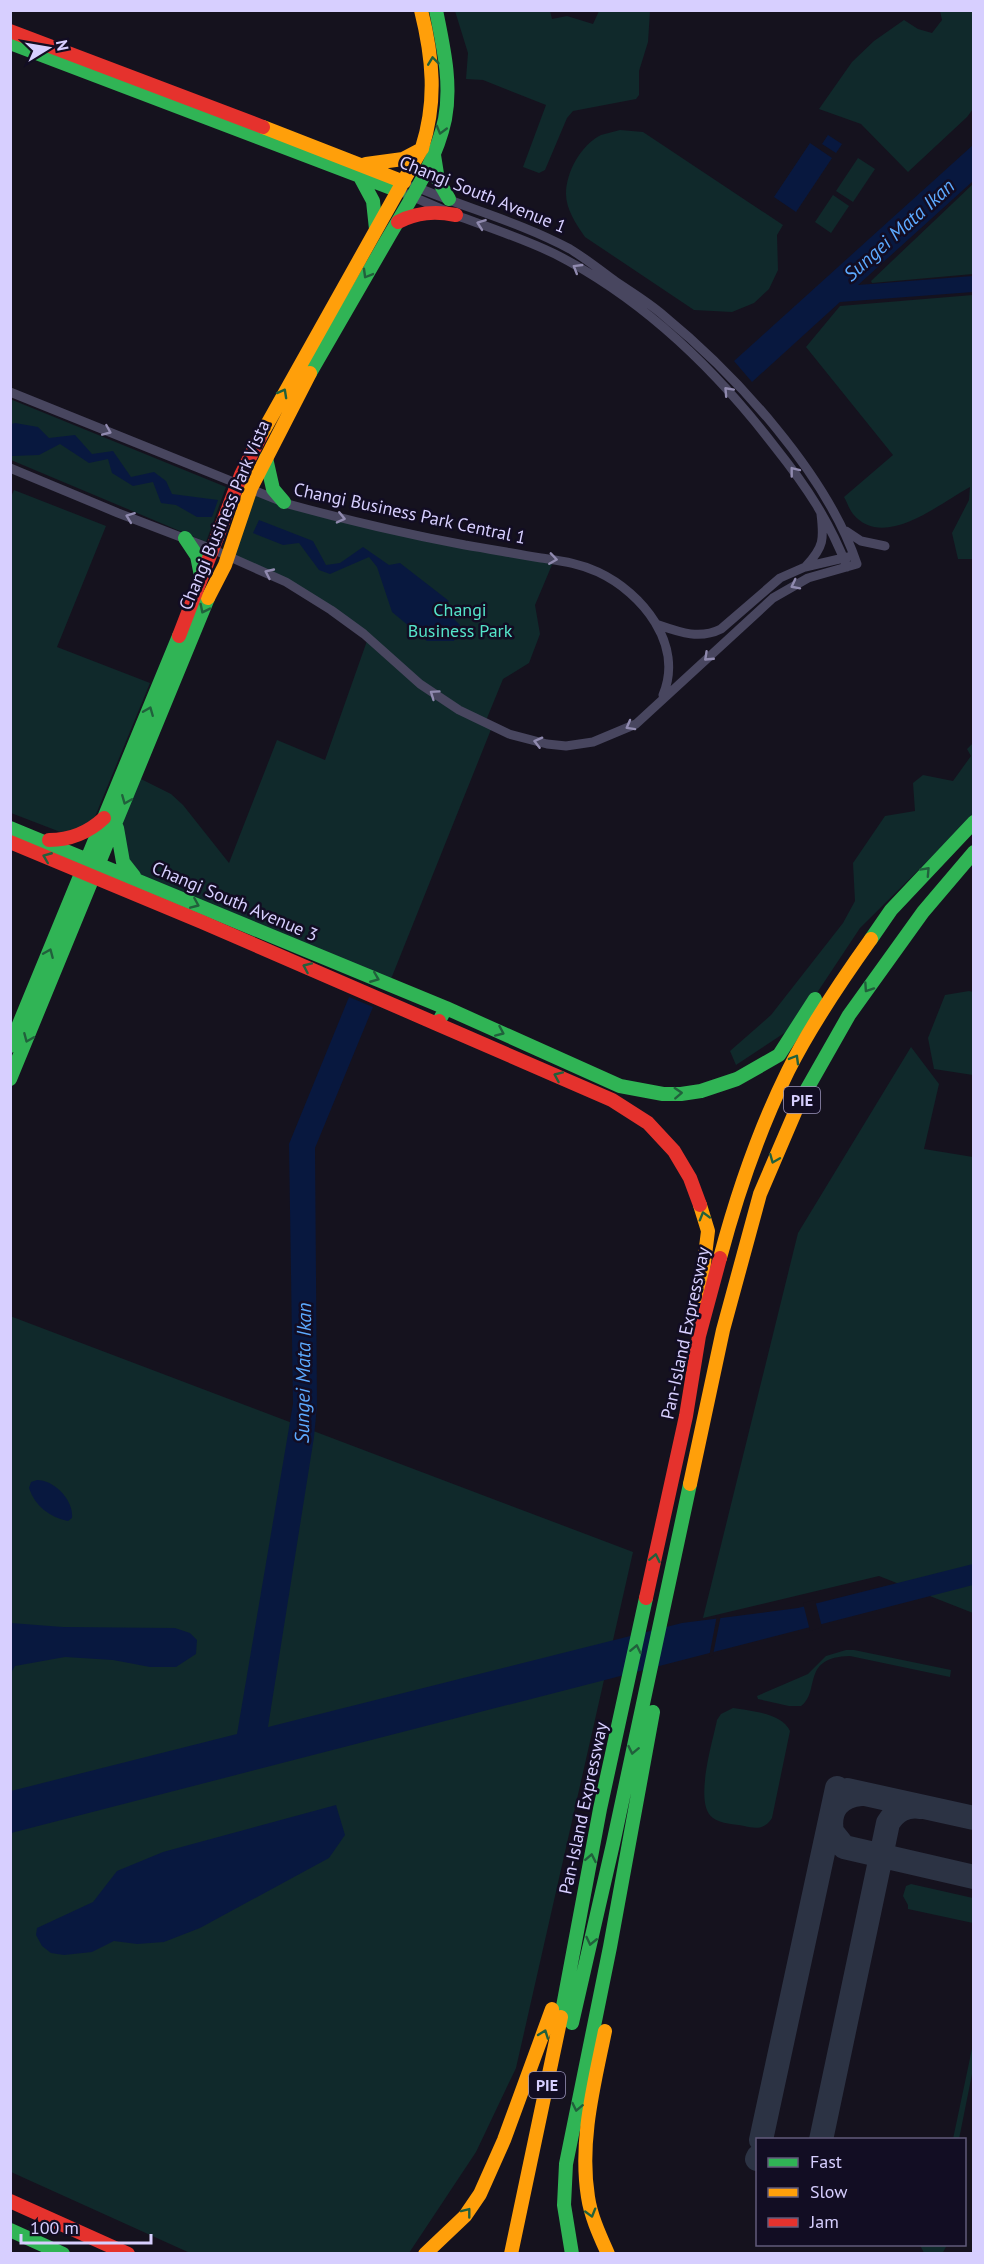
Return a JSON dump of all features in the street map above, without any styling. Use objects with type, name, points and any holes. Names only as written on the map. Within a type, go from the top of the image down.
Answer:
[{"type":"main road","points":[[421,10],[434,69],[428,152],[438,180],[449,199]]},
{"type":"main road","points":[[408,189],[445,118],[447,63],[436,10]]},
{"type":"main road","name":"Changi South Avenue 1","points":[[10,31],[408,189]]},
{"type":"main road","name":"Changi South Avenue 1","points":[[10,43],[362,170]]},
{"type":"main road","points":[[376,231],[374,204],[362,170],[428,152]]},
{"type":"main road","name":"Changi Business Park Vista","points":[[112,818],[228,555],[251,488],[266,456],[303,384],[396,224],[408,189]]},
{"type":"main road","name":"Changi Business Park Vista","points":[[92,868],[237,483],[269,419],[376,231],[408,189]]},
{"type":"main road","points":[[396,224],[407,216],[425,211],[456,215]]},
{"type":"main road","points":[[266,456],[273,489],[284,502]]},
{"type":"main road","points":[[185,538],[196,552],[201,568],[201,578]]},
{"type":"main road","points":[[42,840],[70,839],[112,818],[123,862],[129,873],[141,881]]},
{"type":"main road","name":"Pan-Island Expressway","points":[[579,1915],[686,1416],[699,1336],[727,1231],[751,1159],[788,1071],[831,995],[891,910],[974,822]]},
{"type":"main road","name":"Changi South Avenue 3","points":[[10,828],[42,840],[92,868],[437,1024],[612,1100],[648,1123],[674,1150],[698,1198],[708,1230],[697,1317],[699,1336]]},
{"type":"main road","name":"Changi South Avenue 3","points":[[10,842],[141,881],[446,1008],[620,1086],[663,1094],[701,1091],[737,1079],[779,1055],[864,929],[873,920],[891,910]]},
{"type":"main road","name":"PIE","points":[[522,2253],[654,1676],[716,1362],[736,1275],[760,1194],[793,1114],[849,1015],[923,912],[974,852]]},
{"type":"main road","points":[[10,1047],[92,868]]},
{"type":"main road","points":[[10,1078],[92,868]]},
{"type":"main road","points":[[437,1024],[446,1008]]},
{"type":"main road","points":[[608,2253],[593,2222],[586,2197],[585,2143],[631,1895],[654,1676]]},
{"type":"main road","points":[[572,2253],[564,2205],[566,2164],[642,1774]]},
{"type":"main road","points":[[425,2253],[465,2216],[480,2194],[490,2173],[547,2026],[579,1915]]},
{"type":"main road","name":"PIE","points":[[511,2253],[569,1977],[579,1915]]},
{"type":"main road","points":[[10,2201],[128,2253]]},
{"type":"main road","points":[[10,2230],[63,2253]]},
{"type":"street","name":"Changi South Avenue 1","points":[[408,189],[449,199],[530,230],[571,250],[663,314],[723,370],[775,428],[812,477],[844,530],[856,560],[845,562],[820,508],[747,412],[704,365],[657,322],[615,291],[556,255],[507,233],[456,215],[408,189]]},
{"type":"street","name":"Changi Business Park Central 1","points":[[10,392],[284,502],[333,516],[463,544],[575,562],[599,572],[617,583],[644,607],[664,636],[670,668],[668,683],[661,700]]},
{"type":"street","points":[[10,468],[228,555],[286,582],[332,610],[424,686],[459,710],[509,734],[548,744],[566,746],[593,742],[636,724],[773,598],[808,578],[845,562]]},
{"type":"street","points":[[805,567],[817,555],[822,545],[824,535],[820,508]]},
{"type":"street","points":[[844,530],[861,541],[885,546]]},
{"type":"street","points":[[656,624],[677,631],[711,634],[737,616],[780,578],[805,567],[845,562]]},
{"type":"green space","points":[[455,11],[550,11],[552,19],[567,16],[593,24],[599,11],[650,11],[648,42],[639,71],[639,95],[636,99],[573,111],[567,118],[545,170],[539,173],[523,167],[546,105],[483,80],[466,79],[468,53]]},
{"type":"green space","points":[[940,11],[973,11],[973,109],[908,172],[861,124],[819,109],[852,62],[874,41],[904,20],[918,29],[932,33],[942,20]]},
{"type":"green space","points":[[620,130],[643,132],[783,225],[777,235],[778,270],[769,289],[754,303],[732,312],[694,310],[585,237],[568,205],[566,194],[569,177],[576,160],[587,145],[601,135]]},
{"type":"green space","points":[[858,158],[875,169],[853,202],[836,191]]},
{"type":"green space","points":[[973,184],[973,274],[872,283],[871,281]]},
{"type":"green space","points":[[833,195],[849,206],[831,233],[815,222]]},
{"type":"green space","points":[[973,295],[973,559],[958,559],[952,533],[969,500],[970,487],[928,512],[896,526],[880,528],[866,524],[853,514],[844,497],[893,455],[806,347],[840,306]]},
{"type":"green space","points":[[10,399],[226,487],[206,542],[11,460]]},
{"type":"green space","name":"Changi Business Park","points":[[252,489],[288,504],[554,560],[535,605],[540,634],[529,663],[503,679],[485,723],[492,727],[389,984],[129,873],[118,823],[141,779],[171,794],[183,805],[229,863],[277,740],[325,760],[368,638],[310,596],[228,555]]},
{"type":"green space","points":[[14,490],[106,526],[57,647],[150,683],[92,824],[63,833],[11,813],[10,499]]},
{"type":"green space","points":[[973,743],[973,816],[860,928],[795,1026],[736,1065],[730,1051],[771,1015],[843,923],[855,901],[853,863],[885,816],[915,811],[913,783],[923,775],[953,781],[971,756],[967,749]]},
{"type":"green space","points":[[973,992],[973,1075],[934,1069],[928,1038],[945,995]]},
{"type":"green space","points":[[911,1047],[939,1084],[924,1149],[973,1157],[973,1613],[879,1576],[703,1618],[798,1233]]},
{"type":"green space","points":[[10,1316],[633,1552],[516,2068],[476,2152],[409,2253],[190,2253],[11,2172]]},
{"type":"green space","points":[[846,1650],[951,1670],[950,1677],[850,1656],[824,1662],[814,1676],[807,1700],[801,1706],[789,1706],[758,1699],[757,1696],[808,1674],[826,1656]]},
{"type":"green space","points":[[733,1708],[773,1717],[780,1720],[790,1731],[772,1818],[757,1828],[724,1823],[713,1818],[707,1811],[704,1787],[717,1720],[721,1714]]},
{"type":"green space","points":[[911,1884],[973,1898],[973,1923],[908,1909],[903,1896],[906,1886]]},
{"type":"green space","points":[[973,2044],[973,2069],[959,2138],[953,2138]]},
{"type":"green space","points":[[921,2246],[946,2246],[942,2254],[924,2253]]},
{"type":"water","points":[[828,135],[842,144],[836,153],[822,144]]},
{"type":"water","points":[[810,143],[832,158],[796,212],[774,197]]},
{"type":"water","name":"Sungei Mata Ikan","points":[[973,145],[973,181],[858,285],[973,276],[973,292],[840,302],[752,382],[734,361]]},
{"type":"water","points":[[11,424],[38,427],[49,438],[75,435],[92,454],[113,451],[131,477],[154,472],[166,481],[172,494],[218,500],[212,517],[197,517],[176,505],[161,503],[153,482],[133,486],[112,473],[108,459],[89,463],[60,444],[39,455],[12,456]]},
{"type":"water","points":[[259,520],[313,541],[326,565],[340,563],[363,547],[389,565],[400,563],[449,601],[442,607],[460,625],[454,641],[427,641],[392,612],[377,567],[369,557],[330,574],[319,570],[299,543],[283,545],[253,533]]},
{"type":"water","name":"Sungei Mata Ikan","points":[[349,997],[373,1007],[315,1148],[317,1406],[268,1727],[682,1623],[798,1608],[973,1564],[973,1585],[11,1833],[11,1791],[237,1734],[293,1404],[289,1144]]},
{"type":"water","points":[[37,1480],[50,1483],[62,1492],[70,1504],[72,1518],[68,1521],[61,1519],[49,1514],[39,1505],[29,1488],[31,1482]]},
{"type":"water","points":[[11,1623],[63,1627],[175,1628],[190,1633],[197,1640],[196,1654],[176,1667],[150,1667],[113,1660],[65,1657],[15,1666],[11,1673]]},
{"type":"water","points":[[336,1805],[345,1835],[329,1858],[200,1928],[164,1942],[137,1944],[114,1941],[92,1952],[64,1955],[51,1953],[42,1946],[36,1935],[37,1928],[93,1902],[117,1871],[163,1852]]},
{"type":"pier","points":[[815,1600],[822,1627],[810,1631],[803,1603]]},
{"type":"pier","points":[[717,1615],[721,1615],[713,1655],[709,1657]]},
{"type":"taxiway","points":[[761,2138],[837,1788]]},
{"type":"taxiway","points":[[847,1790],[974,1818]]},
{"type":"taxiway","points":[[861,1794],[841,1801],[832,1817],[832,1832],[844,1847],[974,1877]]},
{"type":"taxiway","points":[[821,2138],[888,1823],[902,1809],[921,1807]]},
{"type":"traffic: fast","points":[[310,373],[421,180],[441,135],[448,91],[444,51],[436,10]]},
{"type":"traffic: fast","points":[[10,43],[399,191]]},
{"type":"traffic: fast","points":[[434,155],[438,180],[449,199]]},
{"type":"traffic: fast","points":[[359,175],[373,201],[376,229]]},
{"type":"traffic: fast","points":[[266,458],[273,489],[284,502]]},
{"type":"traffic: fast","points":[[185,538],[197,556],[201,576]]},
{"type":"traffic: fast","points":[[10,1079],[208,598]]},
{"type":"traffic: fast","points":[[10,1046],[179,636]]},
{"type":"traffic: fast","points":[[871,939],[891,910],[974,822]]},
{"type":"traffic: fast","points":[[10,828],[446,1008],[439,1021]]},
{"type":"traffic: fast","points":[[117,828],[123,862],[134,876]]},
{"type":"traffic: fast","points":[[799,1103],[849,1015],[923,912],[974,852]]},
{"type":"traffic: fast","points":[[446,1008],[620,1086],[663,1094],[681,1094],[701,1091],[737,1079],[779,1055],[815,999]]},
{"type":"traffic: fast","points":[[572,2023],[690,1484]]},
{"type":"traffic: fast","points":[[561,2017],[600,1809],[646,1598]]},
{"type":"traffic: fast","points":[[572,2254],[564,2205],[566,2164],[610,1947],[653,1712]]},
{"type":"traffic: fast","points":[[10,2230],[63,2254]]},
{"type":"traffic: slow","points":[[260,437],[422,148],[430,113],[432,79],[421,10]]},
{"type":"traffic: slow","points":[[263,127],[404,182]]},
{"type":"traffic: slow","points":[[366,164],[403,159],[422,149]]},
{"type":"traffic: slow","points":[[208,598],[225,565],[251,488],[310,373]]},
{"type":"traffic: slow","points":[[720,1258],[750,1163],[788,1071],[806,1037],[871,939]]},
{"type":"traffic: slow","points":[[690,1484],[723,1330],[760,1194],[799,1103]]},
{"type":"traffic: slow","points":[[700,1205],[708,1231],[700,1296]]},
{"type":"traffic: slow","points":[[425,2254],[465,2216],[480,2194],[504,2140],[552,2009]]},
{"type":"traffic: slow","points":[[511,2254],[561,2017]]},
{"type":"traffic: slow","points":[[605,2031],[592,2092],[585,2155],[589,2204],[608,2254]]},
{"type":"traffic: jam","points":[[10,31],[263,127]]},
{"type":"traffic: jam","points":[[398,222],[426,213],[456,215]]},
{"type":"traffic: jam","points":[[179,636],[241,475],[260,437]]},
{"type":"traffic: jam","points":[[49,840],[79,835],[104,818]]},
{"type":"traffic: jam","points":[[10,842],[437,1024],[439,1021]]},
{"type":"traffic: jam","points":[[437,1024],[612,1100],[648,1123],[674,1151],[690,1178],[700,1205]]},
{"type":"traffic: jam","points":[[646,1598],[686,1416],[699,1336],[720,1258]]},
{"type":"traffic: jam","points":[[10,2201],[128,2254]]}]
